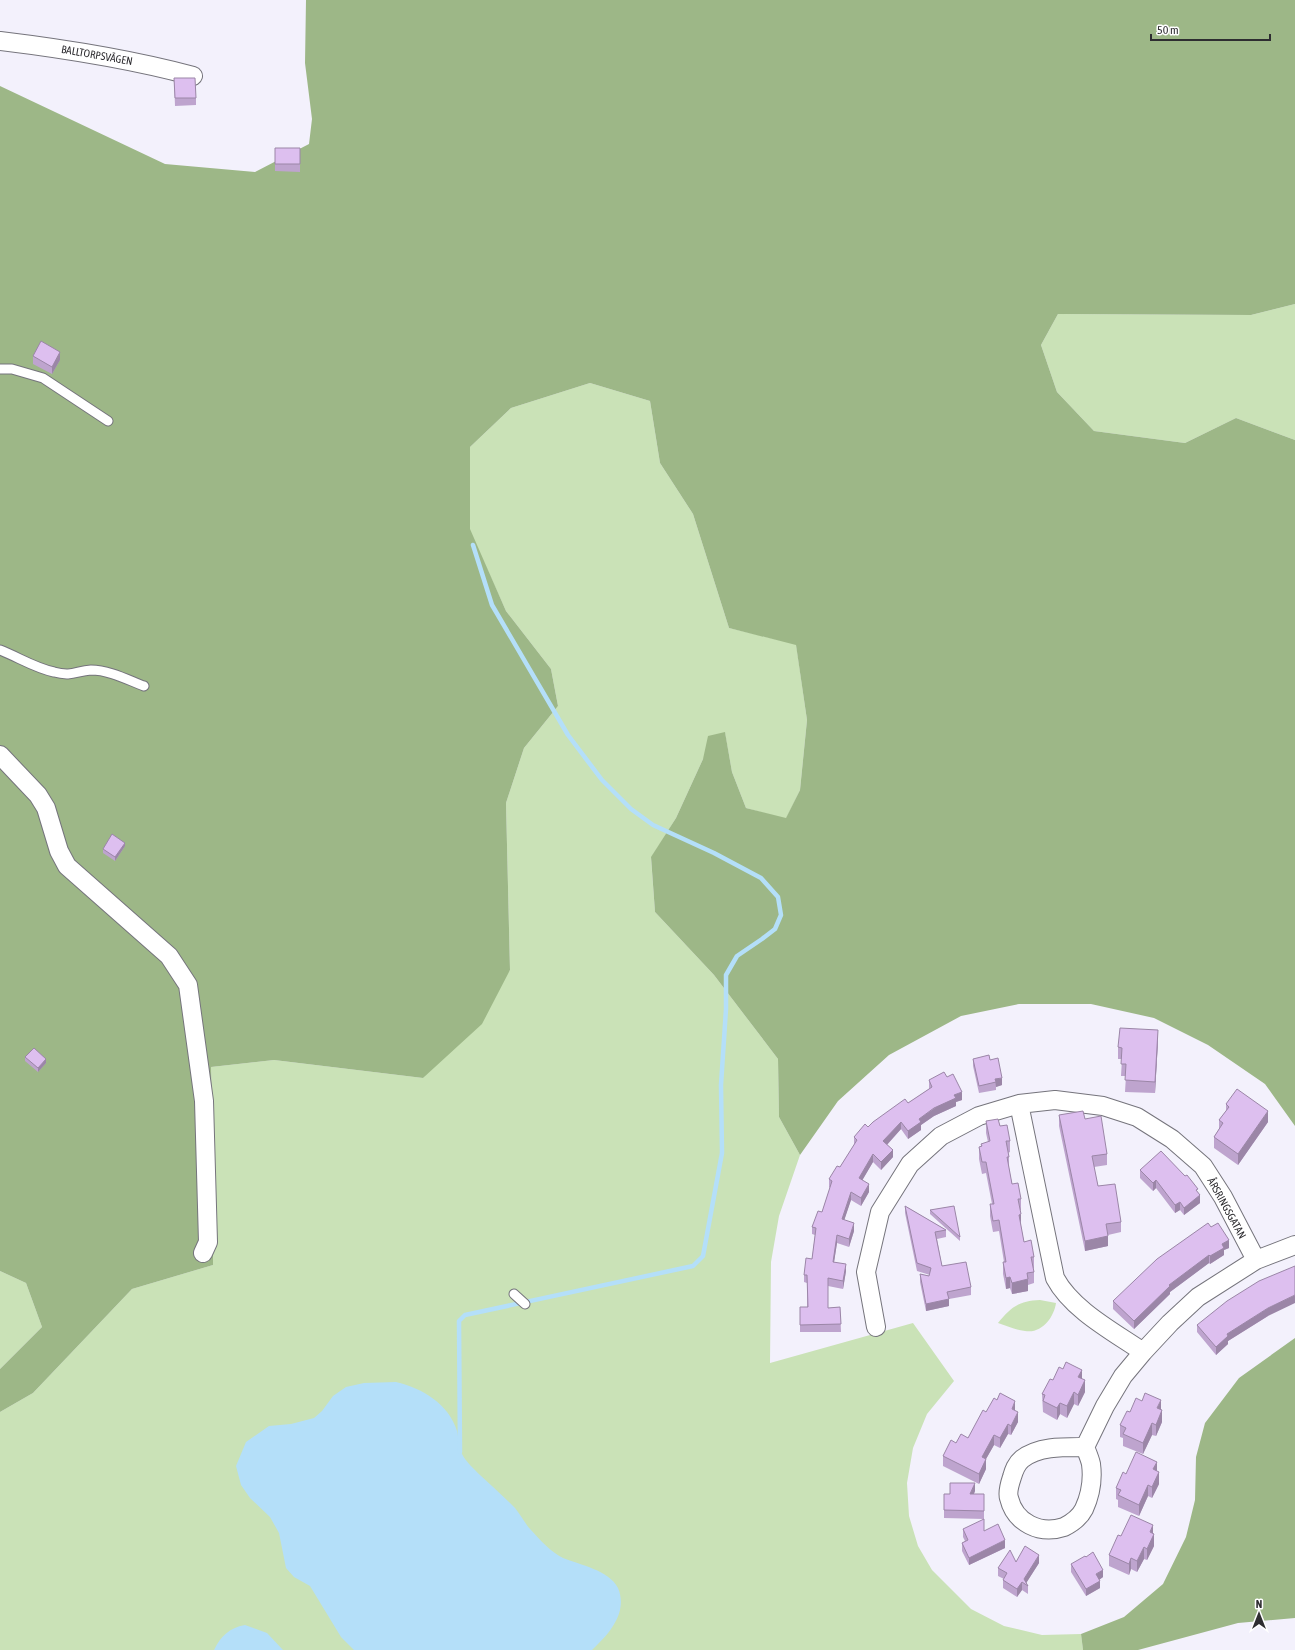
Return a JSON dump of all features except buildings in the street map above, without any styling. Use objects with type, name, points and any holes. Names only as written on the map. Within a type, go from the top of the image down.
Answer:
[{"type":"street","name":"BALLTORPSVÄGEN","points":[[0,41],[80,51],[124,59],[193,76]]},
{"type":"street","points":[[5,760],[38,795],[46,808],[59,851],[67,866],[169,956],[188,985],[204,1101],[208,1242],[203,1253]]},
{"type":"street","name":"ÅRSRINGSGATAN","points":[[876,1327],[866,1272],[880,1212],[910,1164],[941,1136],[978,1116],[1019,1104],[1054,1100],[1103,1106],[1137,1117],[1172,1140],[1203,1166],[1224,1196],[1256,1260]]},
{"type":"street","points":[[1019,1104],[1055,1278],[1062,1290],[1075,1303],[1143,1352]]},
{"type":"street","points":[[1085,1447],[1041,1450],[1023,1459],[1015,1467],[1008,1497],[1014,1509],[1024,1522],[1040,1530],[1058,1528],[1070,1524],[1082,1514],[1088,1500],[1091,1482],[1091,1464],[1085,1447],[1105,1406],[1123,1376],[1170,1323],[1198,1298],[1256,1260],[1295,1245]]},
{"type":"lane","points":[[0,369],[12,369],[43,378],[108,421]]},
{"type":"lane","points":[[0,650],[37,667],[54,672],[70,675],[90,670],[104,672],[144,686]]},
{"type":"lane","points":[[514,1294],[525,1304]]},
{"type":"green space","points":[[306,0],[1295,0],[1295,304],[1251,315],[1058,314],[1041,345],[1057,392],[1094,431],[1185,443],[1236,418],[1295,440],[1295,1126],[1265,1084],[1208,1045],[1154,1018],[1091,1004],[1019,1004],[961,1016],[889,1055],[838,1101],[800,1155],[779,1117],[778,1059],[714,975],[655,912],[651,857],[676,818],[703,759],[708,736],[725,732],[732,772],[746,808],[786,818],[800,790],[807,720],[796,645],[729,628],[693,514],[660,463],[650,401],[590,383],[511,408],[470,447],[470,529],[506,611],[551,669],[558,706],[524,748],[506,803],[510,970],[482,1024],[423,1078],[274,1060],[211,1067],[213,1134],[213,1265],[132,1289],[33,1393],[0,1412],[0,1369],[42,1327],[26,1283],[0,1271],[0,86],[165,164],[255,172],[309,144],[312,119],[305,63]]},
{"type":"green space","points":[[1295,304],[1295,440],[1236,418],[1185,443],[1094,431],[1057,392],[1041,345],[1058,314],[1251,315]]},
{"type":"green space","points":[[590,383],[650,401],[660,463],[693,514],[729,628],[796,644],[807,720],[800,790],[786,819],[746,808],[732,772],[725,733],[703,759],[676,818],[651,858],[655,912],[714,975],[778,1059],[779,1117],[800,1155],[779,1216],[771,1262],[770,1363],[913,1323],[954,1381],[927,1414],[913,1448],[907,1483],[909,1516],[918,1546],[932,1570],[971,1609],[1004,1626],[1042,1635],[1081,1634],[1083,1650],[0,1650],[0,1412],[33,1393],[132,1289],[213,1265],[213,1134],[211,1067],[274,1060],[423,1078],[510,970],[506,803],[524,748],[558,706],[551,669],[506,611],[469,529],[470,447],[511,408]]},
{"type":"green space","points":[[0,1271],[26,1283],[42,1327],[0,1369]]},
{"type":"green space","points":[[1040,1300],[1056,1303],[1050,1319],[1037,1330],[1025,1331],[998,1323],[1011,1309],[1021,1303]]},
{"type":"green space","points":[[1295,1338],[1295,1618],[1238,1623],[1138,1650],[1083,1650],[1081,1634],[1124,1617],[1163,1584],[1186,1537],[1195,1500],[1196,1457],[1205,1423],[1239,1378]]},
{"type":"water","points":[[396,1382],[425,1393],[441,1405],[453,1421],[457,1431],[460,1449],[466,1460],[515,1508],[529,1528],[546,1546],[563,1558],[601,1572],[614,1582],[618,1588],[620,1597],[621,1605],[619,1614],[606,1636],[592,1650],[354,1650],[341,1637],[310,1586],[294,1577],[286,1568],[279,1533],[270,1517],[250,1498],[241,1485],[236,1466],[246,1442],[269,1426],[291,1424],[314,1418],[322,1411],[333,1396],[346,1387],[364,1383]]},
{"type":"water","points":[[245,1625],[267,1633],[283,1650],[214,1650],[226,1633],[234,1628]]},
{"type":"waterway","points":[[460,1452],[459,1321],[465,1315],[693,1266],[703,1256],[722,1153],[721,1085],[726,1009],[726,975],[737,956],[775,929],[781,915],[778,897],[761,878],[714,853],[653,825],[631,809],[602,780],[568,735],[492,605],[473,545]]}]
